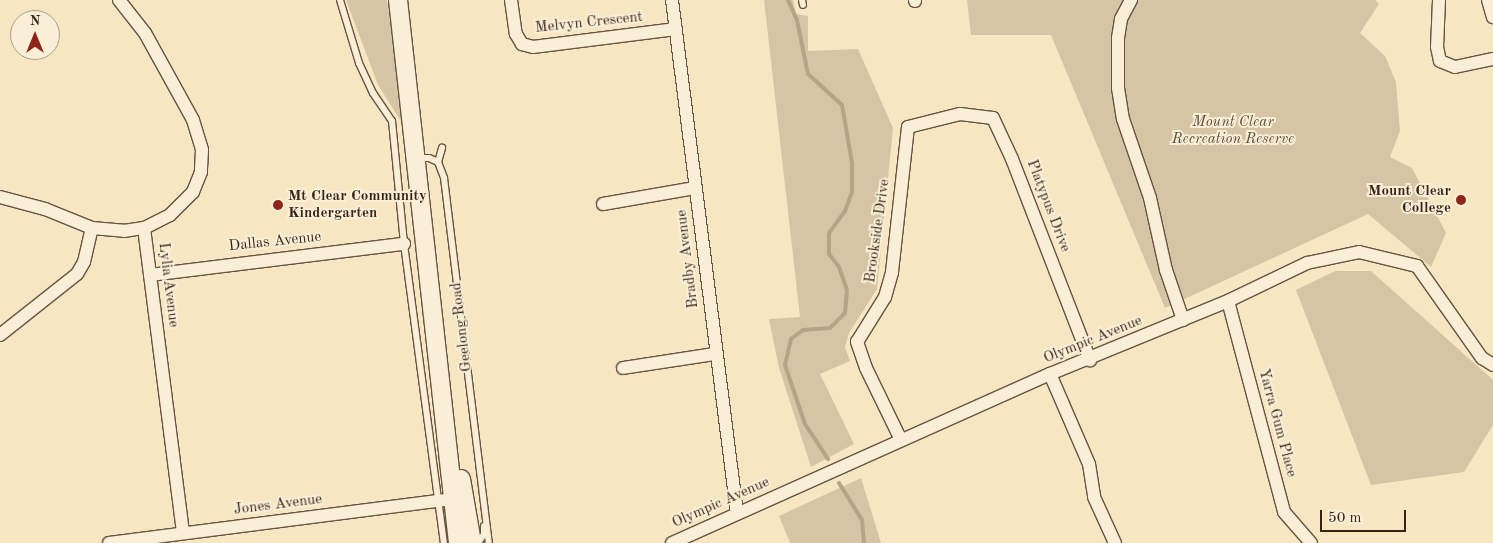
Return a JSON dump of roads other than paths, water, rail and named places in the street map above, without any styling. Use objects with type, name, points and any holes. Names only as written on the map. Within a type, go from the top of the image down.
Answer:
[{"type":"main road","name":"Geelong Road","points":[[396,0],[432,306],[451,500],[458,543]]},
{"type":"main road","name":"Geelong Road","points":[[451,500],[472,543]]},
{"type":"street","name":"Lylia Avenue","points":[[119,0],[145,33],[193,120],[202,150],[201,172],[193,192],[174,212],[144,228],[183,533]]},
{"type":"street","name":"Melvyn Crescent","points":[[511,0],[516,34],[522,44],[533,47],[676,29]]},
{"type":"street","name":"Bradby Avenue","points":[[672,0],[715,354],[737,513]]},
{"type":"street","points":[[1131,0],[1121,19],[1118,38],[1120,104],[1130,144],[1150,198],[1166,270],[1183,320]]},
{"type":"street","points":[[1439,0],[1437,47],[1440,61],[1454,68],[1493,59]]},
{"type":"street","points":[[1488,0],[1493,17]]},
{"type":"street","name":"Platypus Drive","points":[[936,120],[960,114],[993,118],[1012,159],[1090,360]]},
{"type":"street","name":"Brookside Drive","points":[[901,440],[866,368],[857,342],[885,297],[892,272],[908,127],[936,120]]},
{"type":"street","points":[[603,204],[695,188]]},
{"type":"street","points":[[0,197],[45,209],[92,228],[124,231],[144,228]]},
{"type":"street","points":[[0,335],[77,274],[84,262],[92,228]]},
{"type":"street","name":"Dallas Avenue","points":[[150,275],[404,244]]},
{"type":"street","name":"Olympic Avenue","points":[[672,543],[689,540],[737,513],[1050,374],[1090,360],[1228,301],[1307,263],[1359,252],[1417,266],[1482,358],[1493,365]]},
{"type":"street","name":"Yarra Gum Place","points":[[1228,301],[1284,512],[1312,543]]},
{"type":"street","points":[[623,368],[715,354]]},
{"type":"street","points":[[1050,374],[1088,464],[1094,497],[1115,543]]},
{"type":"street","name":"Jones Avenue","points":[[108,543],[451,500]]},
{"type":"lane","points":[[340,0],[359,63],[373,93],[392,121],[404,244],[451,500],[444,543]]},
{"type":"lane","points":[[415,158],[429,158],[438,162],[442,148]]},
{"type":"lane","name":"Geelong Road","points":[[438,162],[444,178],[484,517],[489,543]]},
{"type":"lane","name":"Geelong Road","points":[[478,543],[484,534],[484,517]]},
{"type":"waterway","points":[[788,0],[797,20],[808,74],[842,105],[852,163],[852,192],[845,211],[829,233],[829,254],[839,267],[847,290],[845,313],[830,328],[803,330],[791,339],[785,365],[805,424],[828,459]]},
{"type":"waterway","points":[[839,483],[862,520],[864,543]]},
{"type":"place","name":"Mount Clear College","points":[[1461,200]]},
{"type":"place","name":"Mt Clear Community Kindergarten","points":[[278,205]]},
{"type":"park label","name":"Mount Clear Recreation Reserve","points":[[1233,130]]}]
